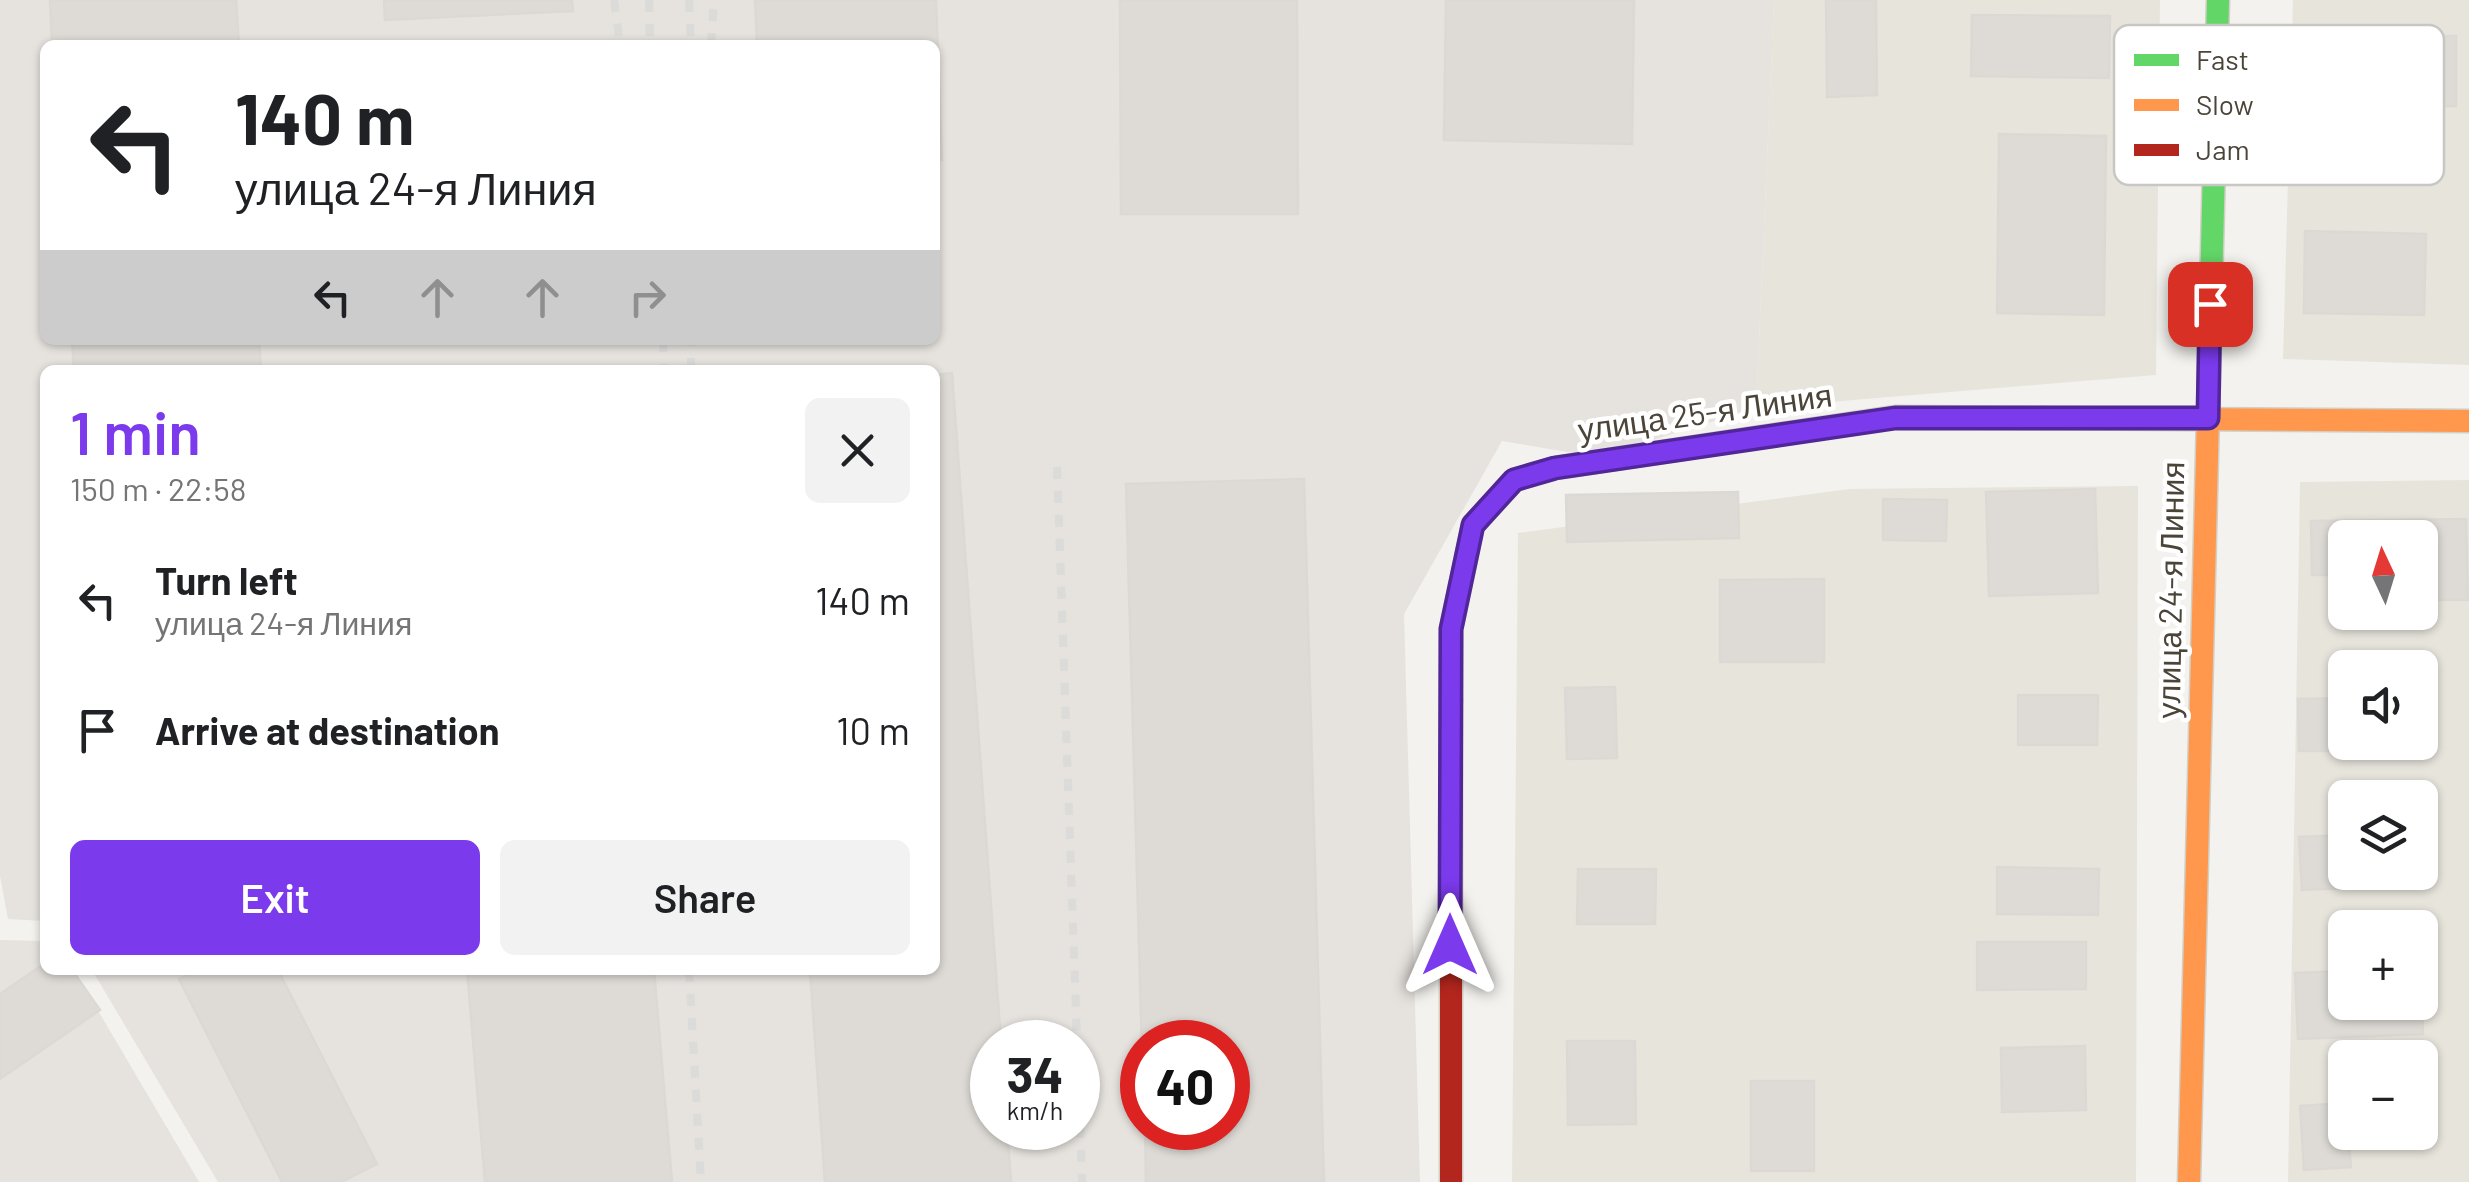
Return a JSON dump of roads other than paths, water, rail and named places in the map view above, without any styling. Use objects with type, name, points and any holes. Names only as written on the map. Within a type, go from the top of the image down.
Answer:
[{"type":"street","name":"улица 24-я Линия","points":[[2217,25],[2218,0]]},
{"type":"street","name":"улица 24-я Линия","points":[[2189,1182],[2214,185]]},
{"type":"street","name":"улица 25-я Линия","points":[[1451,1182],[1451,629],[1473,525],[1514,480],[1555,468],[1895,418],[2469,421]]},
{"type":"railway","points":[[614,0],[619,40]]},
{"type":"railway","points":[[649,0],[650,40]]},
{"type":"railway","points":[[689,0],[691,40]]},
{"type":"railway","points":[[711,40],[714,0]]},
{"type":"railway","points":[[663,345],[664,365]]},
{"type":"railway","points":[[691,345],[691,365]]},
{"type":"railway","points":[[1057,467],[1076,1020]]},
{"type":"railway","points":[[689,975],[701,1182]]},
{"type":"railway","points":[[1081,1150],[1082,1182]]}]
